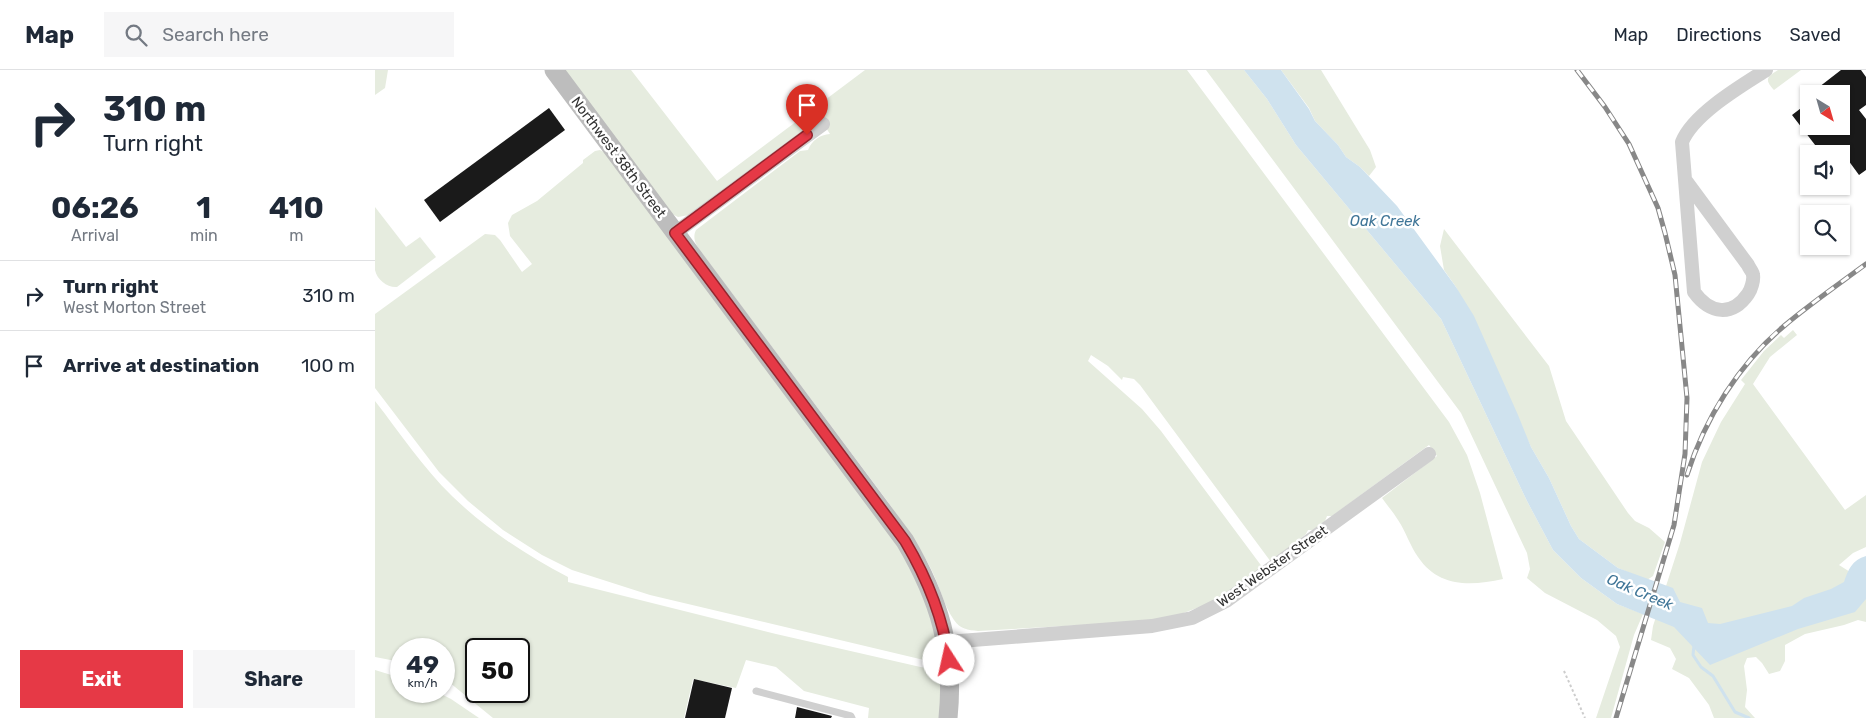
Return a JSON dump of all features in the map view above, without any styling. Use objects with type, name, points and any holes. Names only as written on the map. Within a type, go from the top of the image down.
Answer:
[{"type":"main road","name":"Northwest 38th Street","points":[[554,70],[905,541],[928,584],[947,642],[951,674],[948,718]]},
{"type":"street","points":[[1686,181],[1748,265],[1753,275],[1750,291],[1741,304],[1731,309],[1709,308],[1694,292],[1686,181],[1682,152],[1683,142],[1692,124],[1741,86],[1749,75],[1766,70]]},
{"type":"street","points":[[675,233],[823,124]]},
{"type":"street","name":"West Webster Street","points":[[947,642],[1151,626],[1192,618],[1209,611],[1234,596],[1429,454]]},
{"type":"lane","points":[[755,691],[851,716],[852,718]]},
{"type":"path","points":[[1564,672],[1585,718]]},
{"type":"shaded area","points":[[375,70],[388,70],[385,88],[375,95]]},
{"type":"shaded area","points":[[565,70],[631,70],[717,181],[865,70],[1187,70],[1449,422],[1467,455],[1480,493],[1503,579],[1468,583],[1456,582],[1436,574],[1426,567],[1418,557],[1401,525],[1382,498],[1437,456],[1429,445],[1332,516],[1327,516],[1325,521],[1313,530],[1308,530],[1306,534],[1271,562],[1140,385],[1134,379],[1123,377],[1122,380],[1108,366],[1091,355],[1088,361],[1142,409],[1161,431],[1263,568],[1213,602],[1170,618],[1135,622],[978,631],[962,627],[956,623],[951,615],[935,577],[906,527],[701,252],[695,241],[696,230],[800,151],[808,150],[817,139],[830,134],[821,120],[689,215],[678,217],[672,214]]},
{"type":"shaded area","points":[[1206,70],[1244,70],[1267,99],[1296,145],[1441,319],[1527,501],[1553,550],[1581,578],[1617,604],[1643,614],[1634,635],[1611,718],[1596,718],[1620,647],[1616,636],[1597,620],[1545,593],[1527,578],[1530,569],[1527,553],[1461,413]]},
{"type":"shaded area","points":[[1281,70],[1321,70],[1370,150],[1376,167],[1369,176],[1346,157],[1338,145],[1315,121],[1309,108]]},
{"type":"shaded area","points":[[1778,70],[1801,70],[1774,90],[1768,78]]},
{"type":"shaded area","points":[[600,150],[608,154],[890,530],[921,581],[945,665],[650,595],[572,570],[542,555],[503,530],[468,501],[439,472],[375,388],[375,314],[485,234],[495,235],[500,240],[522,272],[532,264],[510,236],[508,223],[512,215],[537,201],[583,163],[583,160],[595,151]]},
{"type":"shaded area","points":[[375,207],[406,247],[420,237],[436,257],[397,287],[383,283],[376,274]]},
{"type":"shaded area","points":[[1444,229],[1549,366],[1566,421],[1628,513],[1635,521],[1649,528],[1665,542],[1653,576],[1647,580],[1618,568],[1579,539],[1571,526],[1549,478],[1531,447],[1456,287],[1444,270],[1440,246]]},
{"type":"shaded area","points":[[1793,330],[1797,335],[1770,357],[1753,384],[1845,510],[1866,495],[1866,547],[1853,553],[1839,565],[1866,582],[1866,622],[1858,620],[1805,634],[1785,645],[1785,661],[1780,671],[1769,674],[1756,657],[1747,658],[1744,666],[1747,690],[1745,707],[1755,718],[1714,718],[1709,705],[1689,678],[1672,669],[1676,659],[1670,648],[1651,640],[1653,626],[1680,543],[1702,462],[1721,422],[1745,384],[1741,380],[1764,351],[1781,335],[1784,338]]},
{"type":"shaded area","points":[[375,401],[421,462],[452,496],[507,541],[568,577],[568,582],[776,634],[938,671],[943,676],[941,718],[868,718],[869,708],[804,691],[776,667],[746,660],[736,688],[693,679],[684,718],[493,718],[475,703],[530,703],[530,638],[465,638],[465,695],[455,687],[455,638],[390,638],[390,660],[375,657]]},
{"type":"shaded area","points":[[375,670],[390,675],[390,703],[455,702],[479,718],[375,718]]},
{"type":"water","name":"Oak Creek","points":[[1244,70],[1281,70],[1309,109],[1315,121],[1338,145],[1346,157],[1360,167],[1397,206],[1456,287],[1474,316],[1531,447],[1549,478],[1579,539],[1618,568],[1673,588],[1680,602],[1702,608],[1708,623],[1720,624],[1792,606],[1804,598],[1831,589],[1844,582],[1851,566],[1857,560],[1866,556],[1866,599],[1855,612],[1798,629],[1710,665],[1674,627],[1617,604],[1581,578],[1553,550],[1527,501],[1441,319],[1296,145],[1267,99]]},
{"type":"building","points":[[1841,70],[1861,70],[1866,77],[1866,105],[1859,110],[1866,119],[1866,170],[1859,175],[1850,163],[1850,145],[1815,145],[1807,135],[1850,135],[1850,85],[1822,85]]},
{"type":"building","points":[[549,108],[565,130],[440,222],[424,200]]},
{"type":"building","points":[[1800,109],[1800,125],[1792,115]]},
{"type":"building","points":[[694,679],[732,688],[725,718],[685,718]]},
{"type":"building","points":[[797,707],[832,716],[831,718],[795,718]]},
{"type":"waterway","points":[[1694,645],[1693,655],[1701,667],[1713,676],[1735,712],[1749,718]]},
{"type":"railway","points":[[1577,70],[1605,107],[1629,144],[1658,208],[1675,275],[1687,398],[1685,454],[1674,525],[1616,718]]},
{"type":"railway","points":[[1687,475],[1703,433],[1725,393],[1752,357],[1784,326],[1866,264]]},
{"type":"route","points":[[807,135],[675,233],[905,541],[919,564],[936,605],[947,642],[949,660]]}]
